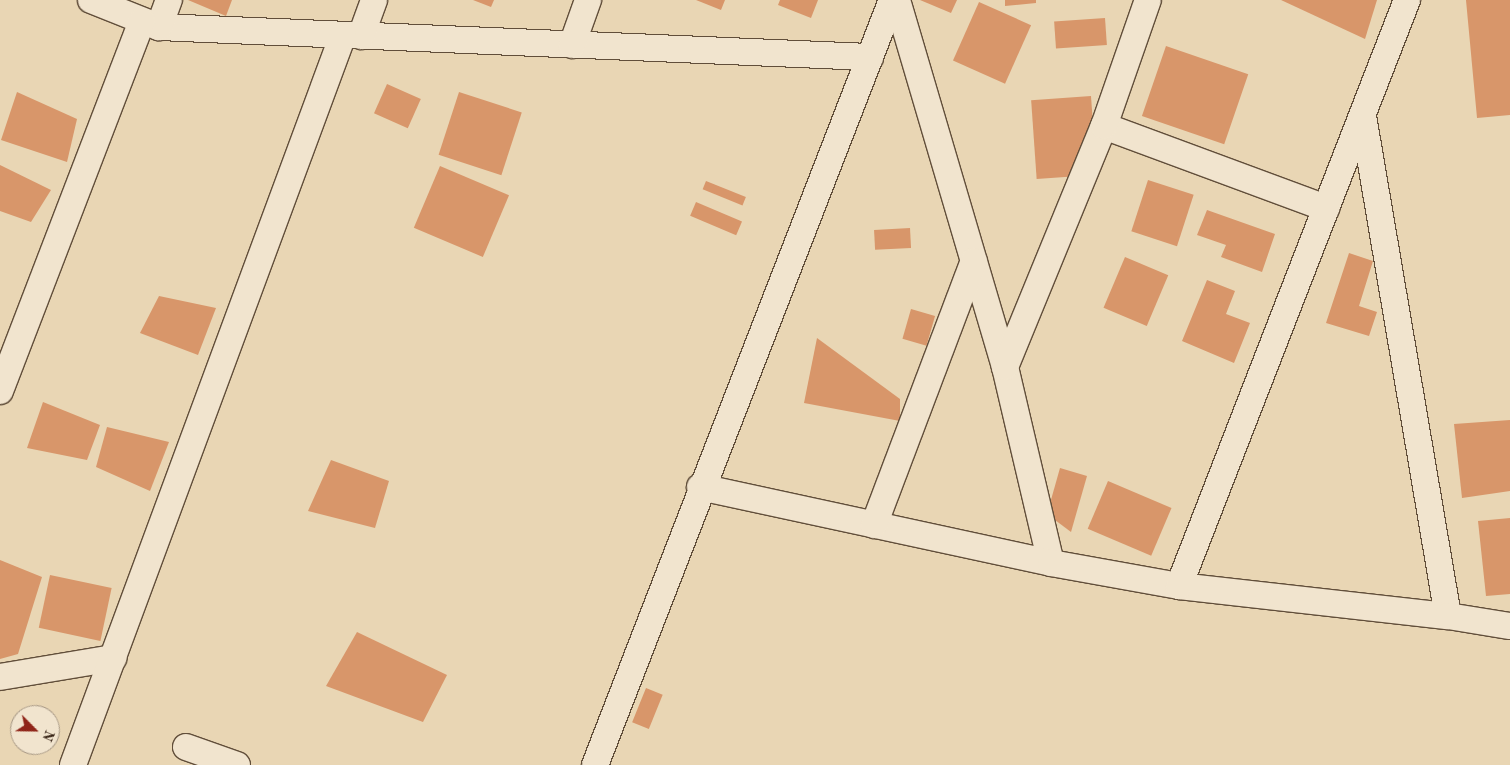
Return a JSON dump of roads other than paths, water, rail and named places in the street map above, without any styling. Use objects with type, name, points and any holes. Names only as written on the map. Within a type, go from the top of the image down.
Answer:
[{"type":"street","points":[[91,0],[150,24],[352,36],[870,57]]},
{"type":"street","points":[[0,391],[150,24],[169,0]]},
{"type":"street","points":[[73,765],[352,36],[374,0]]},
{"type":"street","points":[[572,45],[588,0]]},
{"type":"street","points":[[594,765],[700,487],[892,0]]},
{"type":"street","points":[[897,0],[1005,367],[1051,563]]},
{"type":"street","points":[[1005,367],[1104,126],[1148,0]]},
{"type":"street","points":[[1179,586],[1408,0]]},
{"type":"street","points":[[1363,115],[1448,616]]},
{"type":"street","points":[[1104,126],[1326,208]]},
{"type":"street","points":[[874,525],[974,261]]},
{"type":"street","points":[[700,487],[1051,563],[1179,586],[1448,616],[1510,626]]},
{"type":"street","points":[[0,677],[113,658]]},
{"type":"street","points":[[186,747],[237,765]]}]
